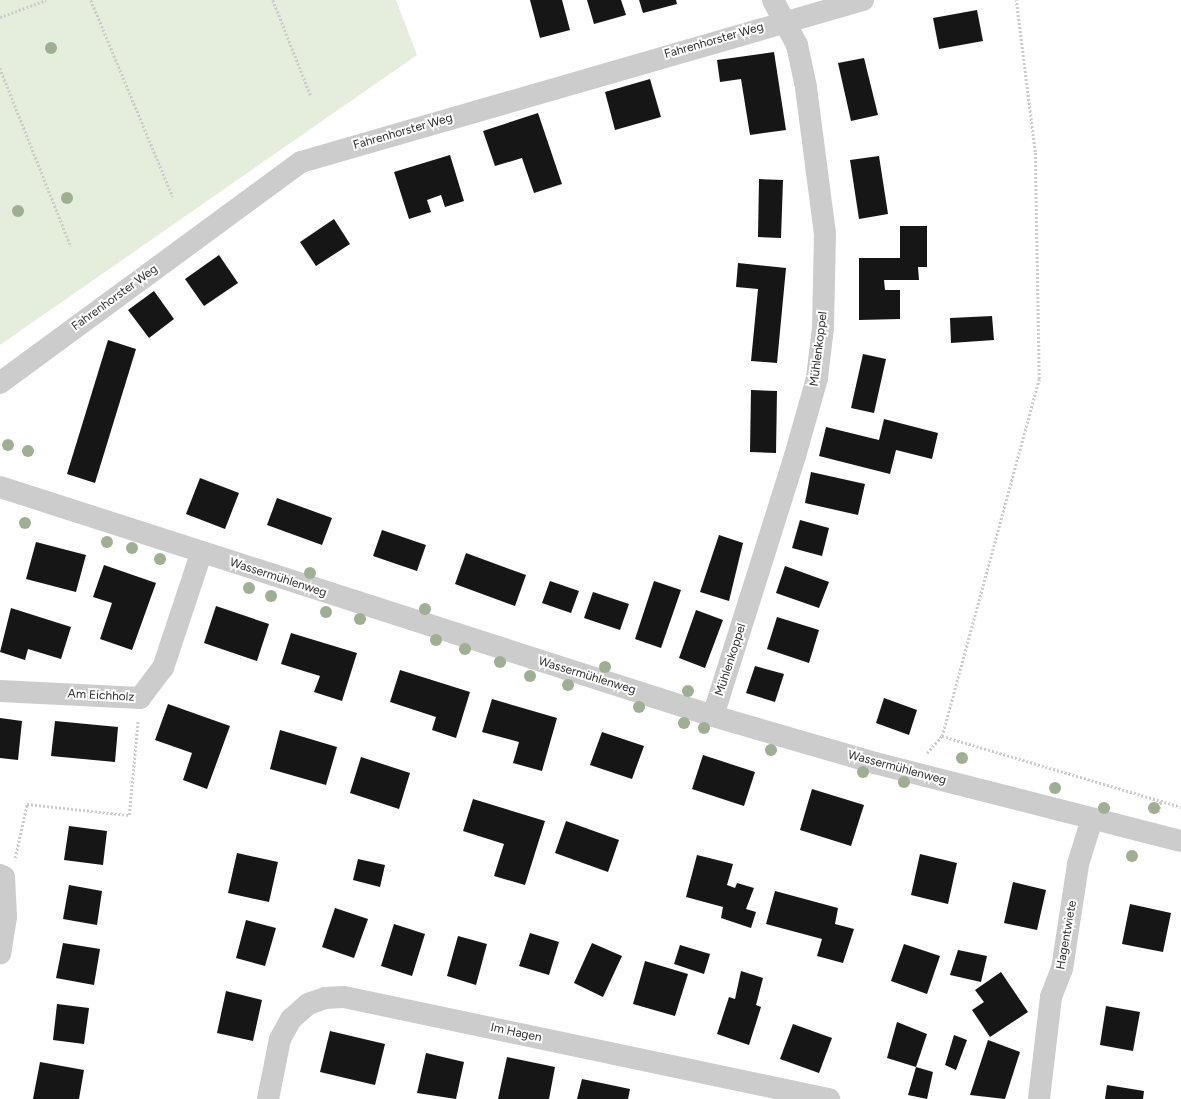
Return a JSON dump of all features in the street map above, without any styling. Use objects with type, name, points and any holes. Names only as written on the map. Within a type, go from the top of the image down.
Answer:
[{"type":"street","name":"Mühlenkoppel","points":[[713,716],[799,442],[817,378],[823,328],[826,234],[818,168],[797,45],[773,0]]},
{"type":"street","name":"Fahrenhorster Weg","points":[[0,383],[301,162],[785,20],[863,0]]},
{"type":"street","name":"Wassermühlenweg","points":[[0,487],[201,554],[713,716],[875,763],[1181,841]]},
{"type":"street","name":"Am Eichholz","points":[[0,691],[140,698],[163,668],[201,554]]},
{"type":"street","name":"Hagentwiete","points":[[1039,1099],[1051,997],[1062,969],[1078,864],[1092,819]]},
{"type":"street","points":[[0,954],[6,917],[2,881]]},
{"type":"street","name":"Im Hagen","points":[[268,1099],[280,1039],[291,1020],[308,1004],[325,998],[344,997],[826,1099]]},
{"type":"path","points":[[0,17],[46,0]]},
{"type":"path","points":[[91,0],[173,197]]},
{"type":"path","points":[[273,0],[311,96]]},
{"type":"path","points":[[1016,0],[1035,152],[1039,379],[942,736],[1181,807]]},
{"type":"path","points":[[0,68],[71,246]]},
{"type":"path","points":[[2,881],[27,804],[130,815],[140,698]]},
{"type":"green space","points":[[0,0],[396,0],[417,55],[0,345]]},
{"type":"building","points":[[530,0],[562,0],[570,30],[540,38]]},
{"type":"building","points":[[587,0],[621,0],[626,15],[594,24]]},
{"type":"building","points":[[639,0],[676,0],[677,4],[643,13]]},
{"type":"building","points":[[977,10],[983,41],[939,49],[933,18]]},
{"type":"building","points":[[774,52],[786,130],[750,135],[741,79],[720,82],[717,60]]},
{"type":"building","points":[[864,58],[878,115],[851,121],[838,63]]},
{"type":"building","points":[[650,79],[661,117],[615,130],[605,92]]},
{"type":"building","points":[[538,113],[562,184],[534,193],[522,158],[495,166],[483,131]]},
{"type":"building","points":[[450,155],[464,201],[445,207],[441,195],[427,200],[431,212],[409,219],[394,172]]},
{"type":"building","points":[[879,156],[888,214],[859,219],[850,160]]},
{"type":"building","points":[[759,179],[783,180],[781,238],[758,237]]},
{"type":"building","points":[[334,219],[350,244],[316,266],[300,242]]},
{"type":"building","points":[[900,226],[927,226],[927,267],[918,267],[919,280],[884,280],[885,290],[900,290],[900,319],[859,320],[859,258],[900,258]]},
{"type":"building","points":[[219,255],[238,283],[204,306],[185,279]]},
{"type":"building","points":[[738,263],[786,268],[777,363],[751,361],[758,289],[736,287]]},
{"type":"building","points":[[154,291],[174,319],[149,338],[128,310]]},
{"type":"building","points":[[992,316],[994,340],[951,343],[950,318]]},
{"type":"building","points":[[108,340],[136,349],[95,483],[67,474]]},
{"type":"building","points":[[863,354],[886,359],[874,413],[851,408]]},
{"type":"building","points":[[751,390],[777,391],[776,453],[750,452]]},
{"type":"building","points":[[884,419],[938,433],[932,459],[896,450],[890,474],[819,456],[826,427],[879,440]]},
{"type":"building","points":[[811,472],[865,484],[858,515],[805,503]]},
{"type":"building","points":[[200,478],[239,493],[225,529],[186,514]]},
{"type":"building","points":[[277,498],[332,518],[322,545],[267,525]]},
{"type":"building","points":[[800,520],[829,528],[822,556],[792,548]]},
{"type":"building","points":[[382,530],[426,545],[417,571],[373,556]]},
{"type":"building","points":[[719,535],[743,543],[729,601],[700,592]]},
{"type":"building","points":[[36,542],[86,555],[76,592],[26,579]]},
{"type":"building","points":[[466,553],[526,575],[515,606],[455,584]]},
{"type":"building","points":[[104,565],[156,583],[132,650],[100,639],[112,603],[93,597]]},
{"type":"building","points":[[785,566],[829,582],[819,608],[776,593]]},
{"type":"building","points":[[550,581],[579,591],[571,613],[542,603]]},
{"type":"building","points":[[654,581],[681,590],[661,648],[635,639]]},
{"type":"building","points":[[593,592],[629,604],[620,630],[584,618]]},
{"type":"building","points":[[216,606],[269,624],[257,661],[204,643]]},
{"type":"building","points":[[11,608],[71,627],[61,659],[28,649],[25,660],[0,652]]},
{"type":"building","points":[[696,610],[723,620],[705,668],[679,658]]},
{"type":"building","points":[[777,617],[819,630],[809,663],[767,649]]},
{"type":"building","points":[[291,633],[357,653],[342,701],[314,692],[320,676],[281,664]]},
{"type":"building","points":[[755,666],[784,674],[775,702],[746,693]]},
{"type":"building","points":[[400,670],[470,692],[456,738],[432,730],[436,717],[390,702]]},
{"type":"building","points":[[884,698],[917,710],[909,735],[876,723]]},
{"type":"building","points":[[492,699],[557,718],[542,771],[513,763],[519,742],[482,732]]},
{"type":"building","points":[[168,704],[230,726],[207,789],[183,780],[192,753],[155,740]]},
{"type":"building","points":[[0,718],[22,721],[18,760],[0,758]]},
{"type":"building","points":[[55,721],[118,727],[115,762],[51,756]]},
{"type":"building","points":[[280,730],[337,747],[326,785],[270,769]]},
{"type":"building","points":[[602,732],[644,746],[632,779],[590,765]]},
{"type":"building","points":[[703,755],[755,772],[744,806],[692,789]]},
{"type":"building","points":[[361,757],[410,773],[399,809],[350,793]]},
{"type":"building","points":[[812,789],[864,805],[851,846],[800,830]]},
{"type":"building","points":[[473,799],[545,821],[525,885],[494,876],[504,844],[463,831]]},
{"type":"building","points":[[566,821],[619,840],[608,872],[555,853]]},
{"type":"building","points":[[69,826],[107,831],[103,865],[64,860]]},
{"type":"building","points":[[237,853],[278,862],[269,902],[228,893]]},
{"type":"building","points":[[920,854],[957,863],[948,904],[911,895]]},
{"type":"building","points":[[697,855],[733,864],[727,885],[735,888],[737,883],[754,888],[746,909],[756,912],[751,928],[721,918],[723,907],[686,897]]},
{"type":"building","points":[[358,859],[385,865],[380,887],[353,880]]},
{"type":"building","points":[[1013,882],[1046,890],[1037,930],[1004,923]]},
{"type":"building","points":[[69,885],[102,891],[97,925],[63,919]]},
{"type":"building","points":[[775,891],[838,908],[835,924],[854,929],[843,963],[817,956],[822,939],[766,924]]},
{"type":"building","points":[[1130,904],[1171,913],[1163,952],[1122,944]]},
{"type":"building","points":[[335,908],[368,919],[354,958],[322,947]]},
{"type":"building","points":[[246,920],[276,928],[265,966],[236,958]]},
{"type":"building","points":[[394,924],[425,934],[412,976],[381,966]]},
{"type":"building","points":[[530,933],[559,942],[549,975],[519,966]]},
{"type":"building","points":[[458,936],[487,944],[476,985],[447,976]]},
{"type":"building","points":[[63,943],[100,949],[94,985],[56,978]]},
{"type":"building","points":[[592,943],[622,956],[603,997],[574,983]]},
{"type":"building","points":[[904,944],[940,956],[927,994],[891,981]]},
{"type":"building","points":[[680,945],[710,954],[704,974],[674,964]]},
{"type":"building","points":[[958,950],[987,956],[981,982],[950,975]]},
{"type":"building","points":[[645,961],[688,974],[675,1016],[633,1004]]},
{"type":"building","points":[[741,971],[763,978],[756,1005],[761,1007],[749,1045],[717,1034],[729,997],[735,999]]},
{"type":"building","points":[[1001,972],[1028,1012],[990,1037],[972,1010],[984,1002],[975,990]]},
{"type":"building","points":[[226,991],[262,1000],[253,1041],[217,1033]]},
{"type":"building","points":[[57,1004],[89,1008],[84,1044],[53,1040]]},
{"type":"building","points":[[1106,1006],[1140,1012],[1133,1051],[1100,1045]]},
{"type":"building","points":[[897,1022],[927,1034],[916,1067],[887,1058]]},
{"type":"building","points":[[793,1024],[832,1038],[819,1073],[780,1059]]},
{"type":"building","points":[[330,1031],[385,1044],[375,1085],[320,1072]]},
{"type":"building","points":[[954,1035],[967,1040],[956,1070],[945,1065]]},
{"type":"building","points":[[988,1040],[1020,1052],[1005,1099],[970,1095]]},
{"type":"building","points":[[426,1053],[464,1062],[456,1099],[417,1093]]},
{"type":"building","points":[[507,1057],[555,1067],[549,1099],[498,1099]]},
{"type":"building","points":[[40,1062],[84,1070],[79,1099],[33,1099]]},
{"type":"building","points":[[916,1067],[933,1072],[927,1099],[908,1095]]},
{"type":"building","points":[[582,1079],[630,1089],[628,1099],[577,1099]]},
{"type":"building","points":[[1107,1085],[1144,1091],[1143,1099],[1105,1099]]}]
